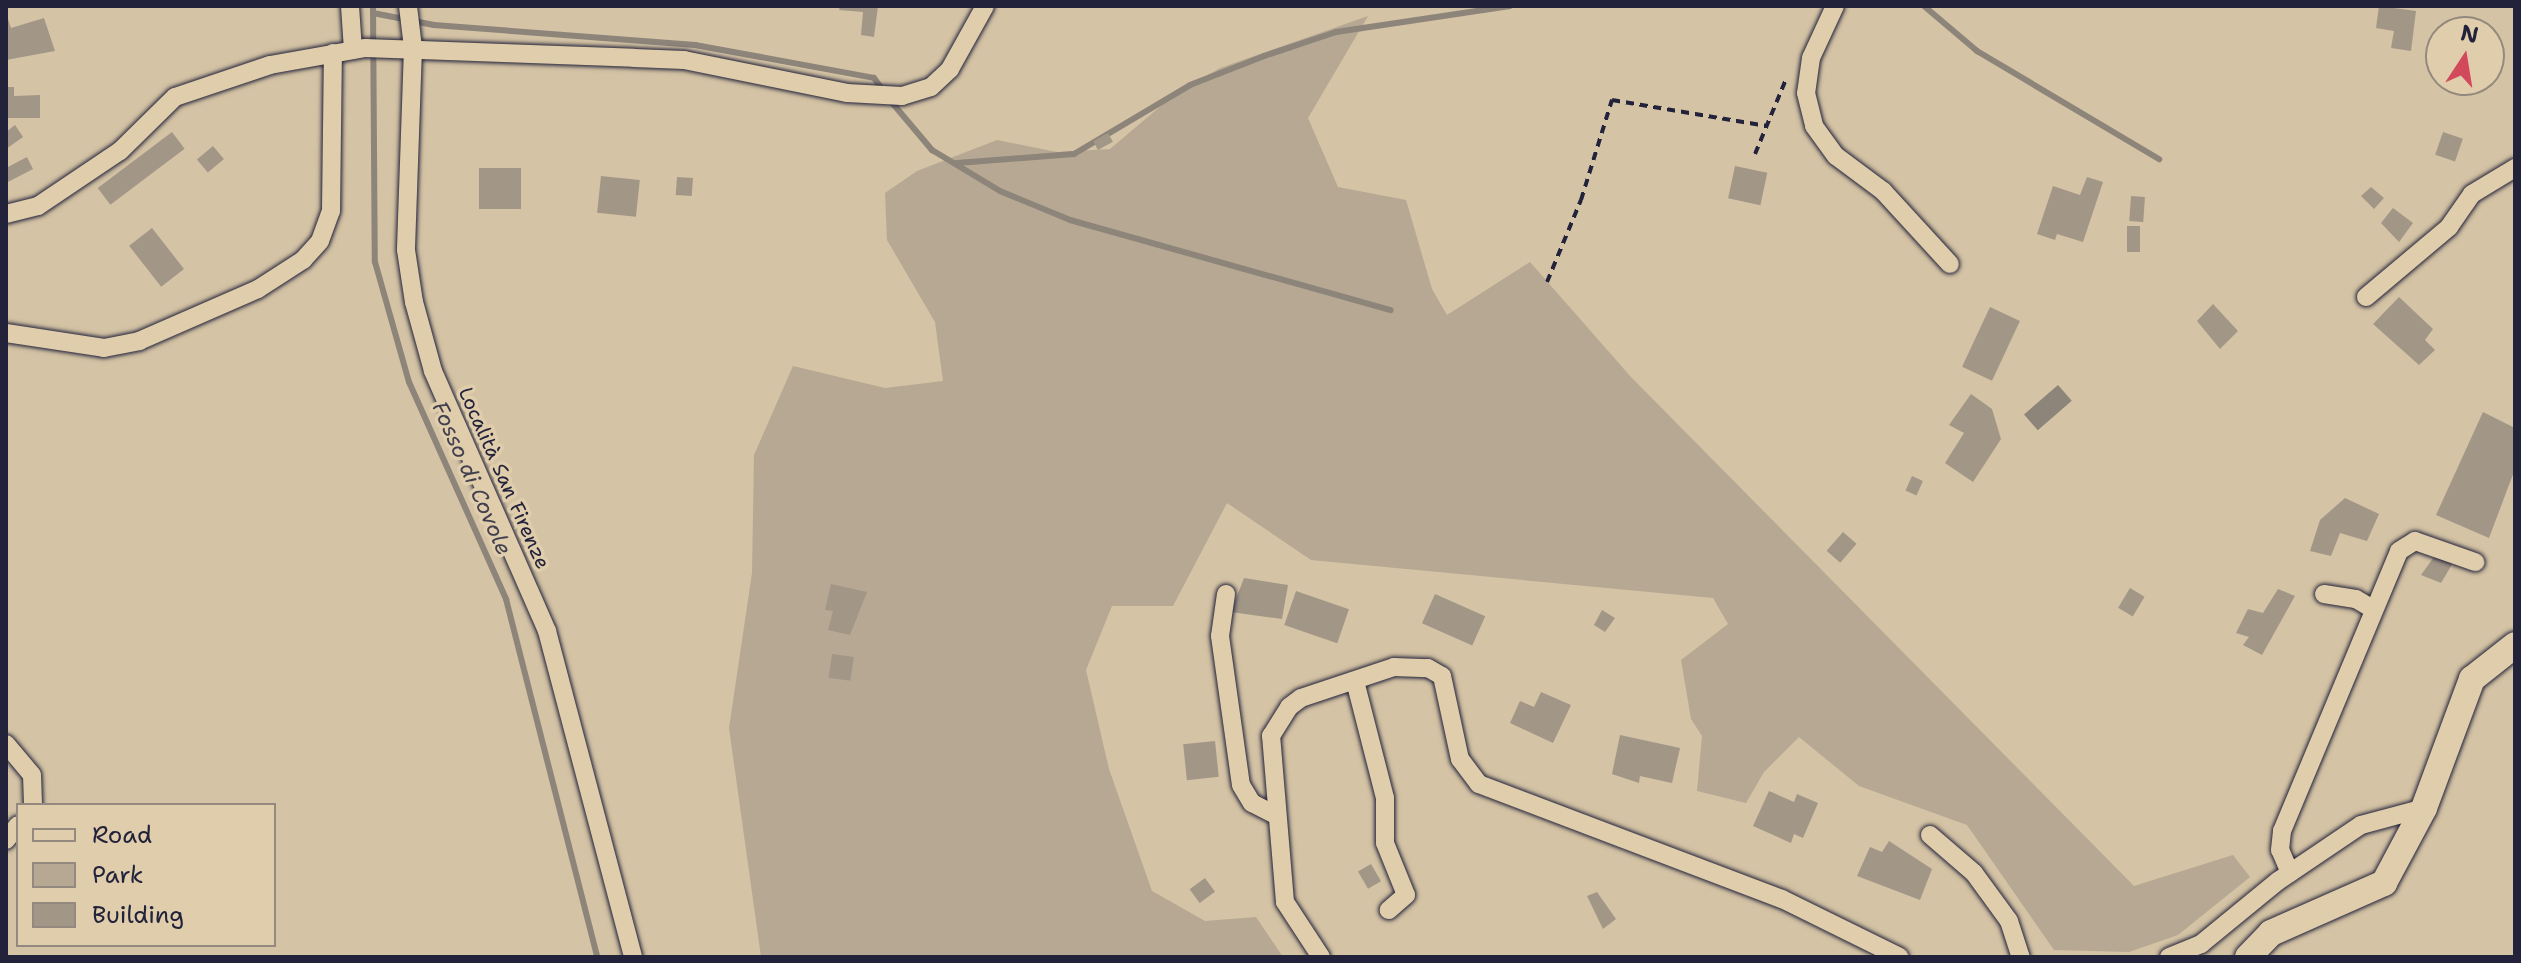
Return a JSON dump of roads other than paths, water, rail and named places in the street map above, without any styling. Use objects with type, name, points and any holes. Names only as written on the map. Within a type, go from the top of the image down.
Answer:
[{"type":"main road","points":[[2248,957],[2271,933],[2384,883],[2424,808],[2472,679],[2507,647],[2515,645]]},
{"type":"street","points":[[350,6],[359,49]]},
{"type":"street","name":"Località San Firenze","points":[[408,6],[406,250],[414,302],[433,371],[547,631],[633,957]]},
{"type":"street","points":[[6,214],[38,206],[120,151],[175,97],[270,65],[359,49],[408,44],[684,60],[847,93],[902,96],[931,87],[950,69],[985,6]]},
{"type":"street","points":[[1835,6],[1811,58],[1806,93],[1814,126],[1836,156],[1883,191],[1950,264]]},
{"type":"street","points":[[6,333],[104,348],[139,341],[258,289],[303,260],[320,241],[331,211],[333,53]]},
{"type":"street","points":[[2366,297],[2449,227],[2472,194],[2515,168]]},
{"type":"street","points":[[2290,873],[2280,850],[2282,831],[2399,551],[2415,541],[2475,562]]},
{"type":"street","points":[[1226,594],[1220,636],[1241,785],[1252,803],[1276,815]]},
{"type":"street","points":[[2324,594],[2356,599],[2374,610]]},
{"type":"street","points":[[1321,957],[1285,902],[1271,736],[1289,707],[1301,698],[1394,667],[1428,668],[1442,676],[1460,759],[1479,784],[1782,899],[1900,957]]},
{"type":"street","points":[[1355,681],[1385,798],[1385,843],[1406,895],[1389,910]]},
{"type":"street","points":[[6,744],[32,775],[33,803]]},
{"type":"street","points":[[2169,957],[2201,944],[2290,873],[2361,825],[2424,808]]},
{"type":"street","points":[[1930,835],[1974,873],[2009,921],[2021,957]]},
{"type":"waterway","name":"Fosso di Covole","points":[[373,6],[375,262],[409,382],[506,599],[597,957]]},
{"type":"waterway","points":[[957,163],[1074,154],[1190,85],[1264,56],[1336,32],[1510,6]]},
{"type":"waterway","points":[[1924,6],[1977,51],[2159,159]]},
{"type":"waterway","points":[[373,13],[434,25],[695,45],[874,78],[882,89]]},
{"type":"waterway","points":[[889,99],[932,150],[1000,191],[1070,220],[1391,310]]}]
